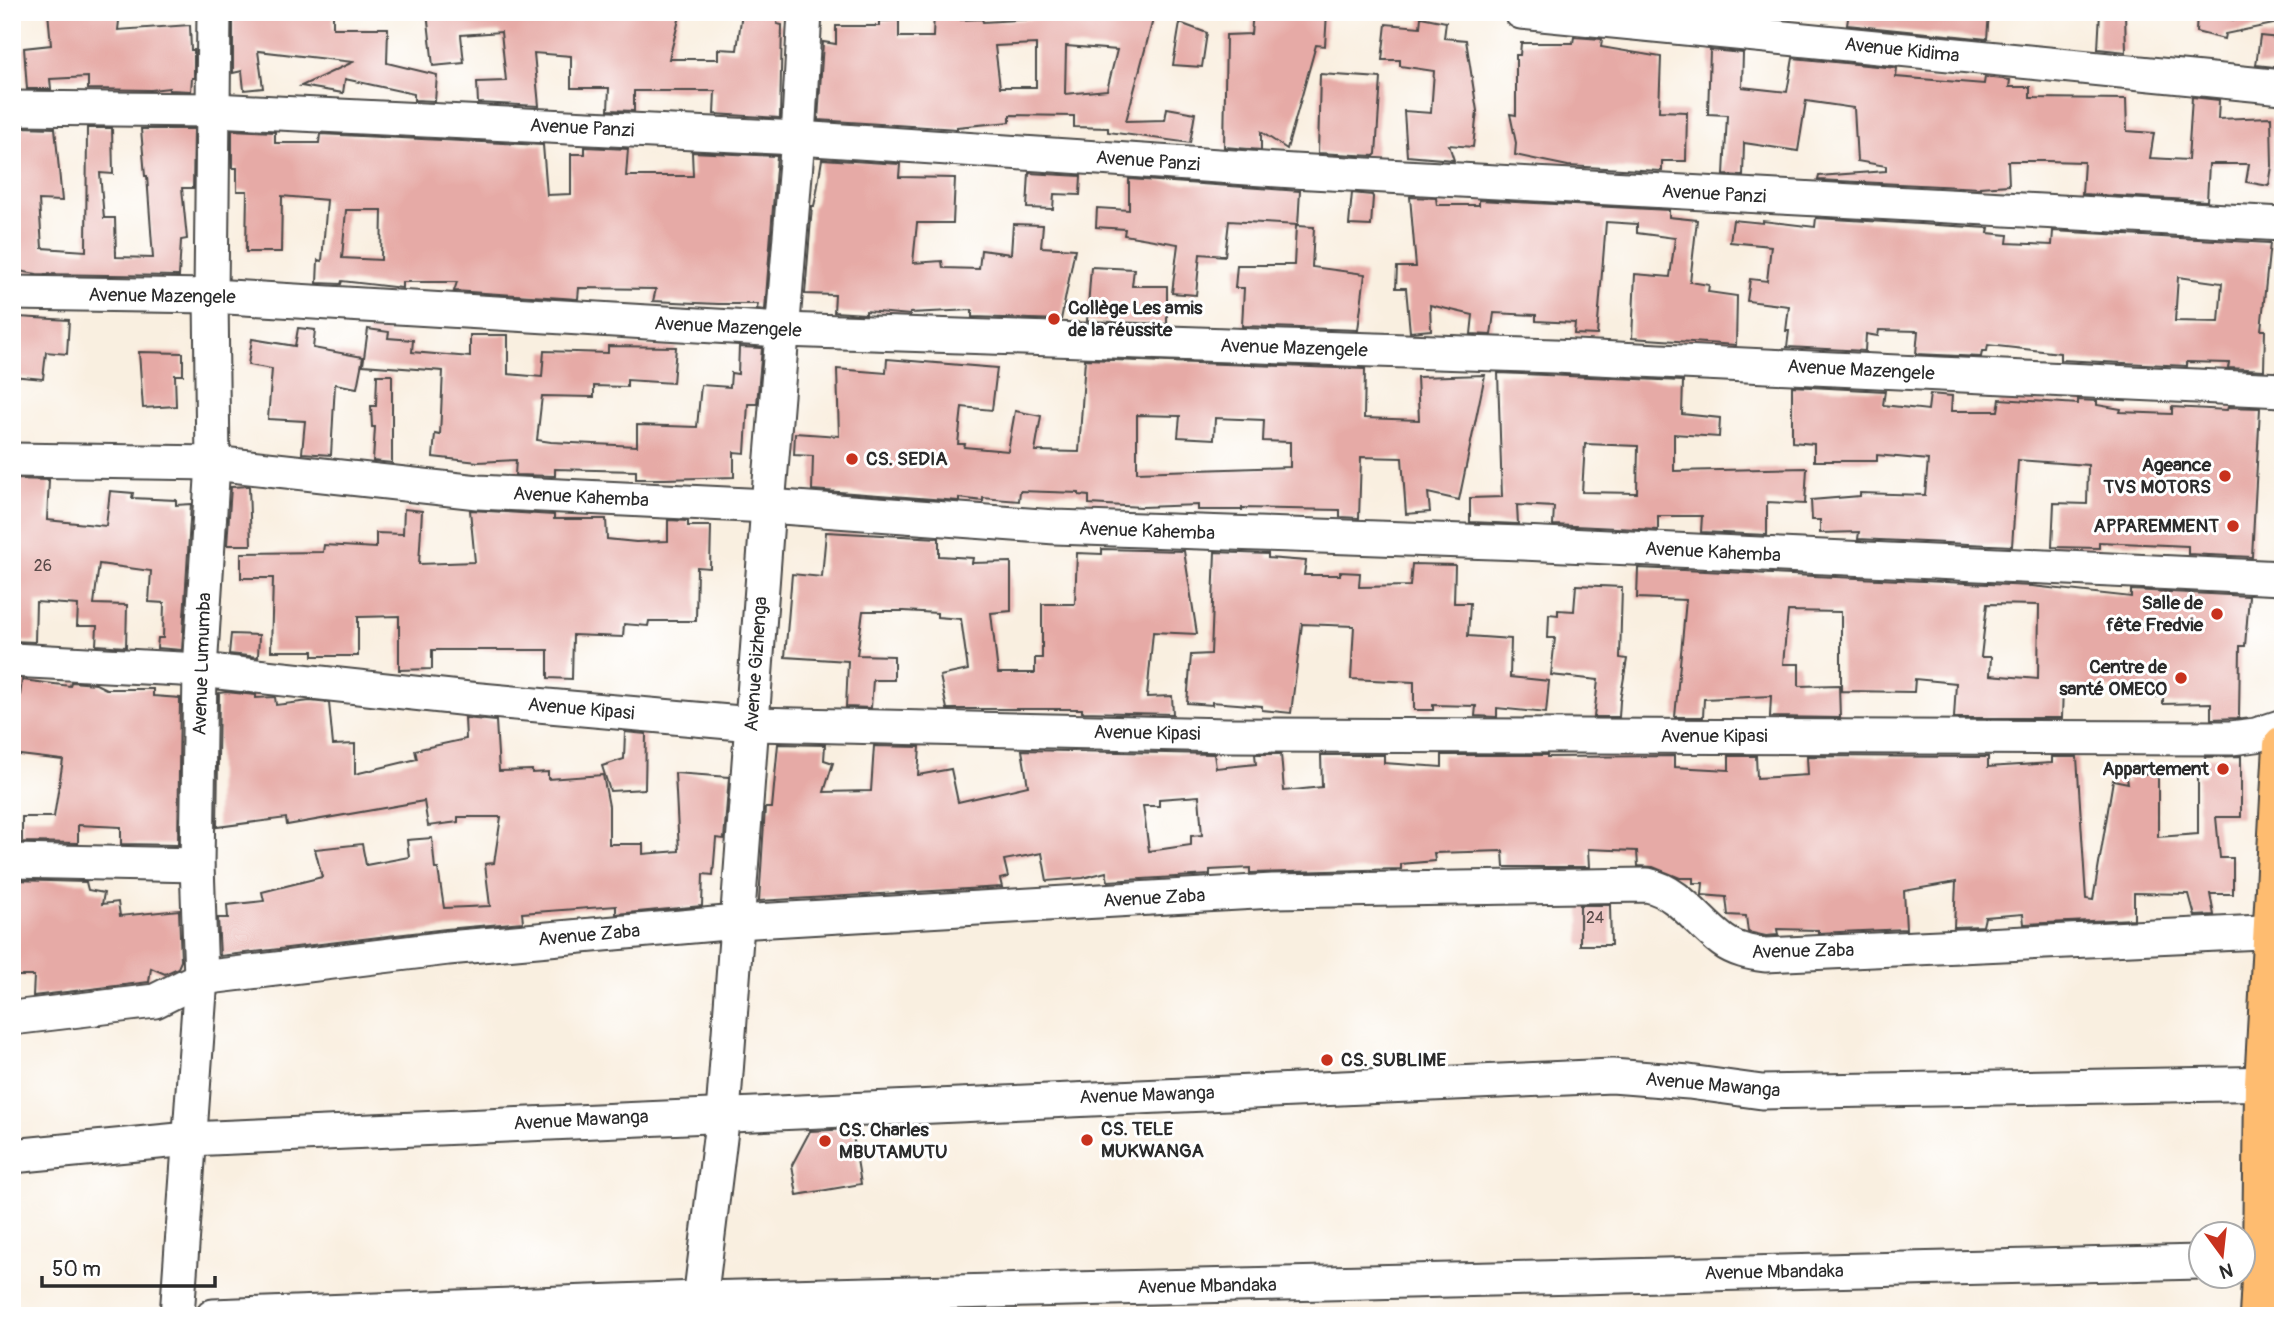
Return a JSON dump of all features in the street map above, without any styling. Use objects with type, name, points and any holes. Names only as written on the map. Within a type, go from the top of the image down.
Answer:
[{"type":"main road","points":[[2259,1316],[2273,1084],[2283,746]]},
{"type":"street","name":"Avenue Lumumba","points":[[177,1316],[201,978],[197,865],[200,670],[213,463],[211,296],[214,12]]},
{"type":"street","name":"Avenue Gizhenga","points":[[698,1307],[723,1114],[798,138],[805,12]]},
{"type":"street","name":"Avenue Kidima","points":[[1521,12],[2283,87]]},
{"type":"street","name":"Avenue Panzi","points":[[12,108],[214,110],[798,138],[1307,172],[2283,223]]},
{"type":"street","name":"Avenue Mazengele","points":[[12,293],[211,296],[783,330],[1554,356],[2283,390]]},
{"type":"street","name":"Avenue Kahemba","points":[[12,460],[213,463],[478,492],[768,506],[1055,527],[1536,544],[2283,578]]},
{"type":"street","name":"Avenue Kipasi","points":[[12,660],[200,670],[469,699],[752,724],[1241,735],[2189,738],[2256,735],[2283,726]]},
{"type":"street","points":[[12,861],[197,865]]},
{"type":"street","name":"Avenue Zaba","points":[[12,1017],[155,1000],[201,978],[448,948],[737,922],[1273,891],[1647,886],[1661,888],[1672,894],[1724,942],[1743,952],[1765,955],[2278,931]]},
{"type":"street","name":"Avenue Mawanga","points":[[12,1156],[189,1139],[1612,1076],[1689,1082],[1762,1092],[2273,1084]]},
{"type":"street","name":"Avenue Mbandaka","points":[[213,1316],[698,1307],[2186,1262]]},
{"type":"building","points":[[48,12],[120,12],[118,30],[190,25],[191,50],[194,50],[191,91],[169,88],[88,89],[88,77],[50,79],[51,89],[27,89],[24,48],[51,45]]},
{"type":"building","points":[[233,12],[333,12],[333,28],[388,28],[387,63],[437,75],[435,101],[414,100],[414,94],[345,79],[343,93],[301,86],[353,62],[258,51],[263,88],[244,90],[242,71],[233,73]]},
{"type":"building","points":[[427,12],[681,12],[669,59],[718,59],[718,49],[737,50],[742,12],[778,12],[777,24],[782,25],[780,118],[714,114],[715,91],[634,91],[634,111],[608,110],[609,88],[571,88],[571,56],[534,53],[539,106],[478,103],[477,82],[506,81],[501,32],[461,35],[464,63],[433,66]]},
{"type":"building","points":[[934,12],[962,12],[961,20],[982,19],[983,22],[1052,18],[1053,14],[1094,20],[1094,12],[1155,12],[1126,121],[1165,120],[1167,108],[1195,113],[1190,143],[1108,132],[1108,128],[1074,127],[1074,116],[1010,115],[1010,122],[957,129],[818,120],[823,42],[836,44],[836,26],[879,26],[879,21],[899,20],[899,37],[933,37]],"holes":[[[1036,44],[1036,87],[1000,87],[995,46]],[[1066,46],[1117,50],[1107,90],[1065,94]]]},
{"type":"building","points":[[1253,12],[1327,12],[1325,46],[1316,45],[1287,149],[1261,132],[1261,150],[1224,147],[1226,35],[1251,34]]},
{"type":"building","points":[[1849,12],[1989,12],[1987,39],[1847,25]]},
{"type":"building","points":[[2100,12],[2125,12],[2126,52],[2098,49]]},
{"type":"building","points":[[2197,12],[2235,20],[2234,12],[2283,12],[2283,22],[2225,34],[2224,39],[2196,32]]},
{"type":"building","points":[[1421,17],[1446,22],[1444,38],[1466,40],[1477,111],[1473,147],[1449,145],[1454,160],[1407,156],[1404,111],[1431,113],[1434,71],[1400,66],[1400,60],[1382,60],[1386,24],[1420,27]]},
{"type":"building","points":[[1180,23],[1207,33],[1202,67],[1173,65]]},
{"type":"building","points":[[2260,36],[2279,38],[2275,67],[2256,65]]},
{"type":"building","points":[[1574,37],[1602,39],[1601,47],[1661,57],[1659,111],[1687,112],[1686,161],[1662,161],[1662,171],[1568,166],[1515,155],[1516,143],[1510,114],[1516,115],[1516,55],[1520,55],[1521,43],[1573,43]]},
{"type":"building","points":[[1710,50],[1743,53],[1742,87],[1787,92],[1793,58],[1897,68],[1896,77],[1984,84],[1985,77],[2010,80],[2009,87],[2030,87],[2030,98],[2126,99],[2127,131],[2154,133],[2150,158],[2188,160],[2192,97],[2219,100],[2218,119],[2271,117],[2272,166],[2269,186],[2246,182],[2249,164],[2209,164],[2207,201],[2082,194],[2084,162],[2047,161],[2008,161],[2009,185],[1980,188],[1818,180],[1819,176],[1886,171],[1886,166],[1857,161],[1854,108],[1806,101],[1798,151],[1744,143],[1743,176],[1724,175],[1727,115],[1708,114]]},
{"type":"building","points":[[1320,74],[1381,78],[1374,156],[1318,153]]},
{"type":"building","points":[[20,127],[55,128],[62,201],[39,200],[42,248],[86,251],[87,128],[112,128],[113,174],[100,173],[104,218],[115,218],[116,257],[153,258],[141,129],[194,129],[193,188],[182,188],[187,239],[181,240],[179,276],[37,274],[12,270],[12,188],[19,188]]},
{"type":"building","points":[[232,130],[275,132],[275,143],[319,143],[320,134],[543,145],[547,195],[571,194],[571,154],[585,154],[585,147],[628,149],[626,176],[693,176],[692,152],[777,156],[765,310],[757,309],[758,304],[653,301],[656,289],[579,288],[578,299],[454,291],[457,282],[402,282],[402,288],[342,281],[341,284],[317,283],[318,260],[322,261],[327,200],[282,196],[281,252],[246,252],[247,191],[237,191],[237,168],[232,168]],"holes":[[[346,210],[382,210],[381,260],[342,258]]]},
{"type":"building","points":[[822,159],[900,164],[899,177],[955,178],[953,223],[917,223],[913,263],[942,261],[943,268],[979,269],[981,250],[1011,254],[1013,224],[1043,225],[1041,247],[1075,249],[1061,320],[972,317],[972,310],[910,315],[866,311],[866,314],[834,312],[835,295],[805,294],[812,206]]},
{"type":"building","points":[[1029,173],[1081,176],[1080,195],[1054,194],[1053,209],[1027,208]]},
{"type":"building","points":[[1129,179],[1300,191],[1298,225],[1229,221],[1225,256],[1200,254],[1196,295],[1172,293],[1178,244],[1124,235],[1125,229],[1096,227],[1097,208],[1129,210]]},
{"type":"building","points":[[1352,193],[1372,195],[1371,226],[1349,225]]},
{"type":"building","points":[[1410,197],[1436,198],[1437,205],[1479,205],[1479,200],[1669,210],[1669,217],[1697,220],[1690,282],[1709,285],[1708,292],[1737,296],[1736,345],[1632,338],[1635,274],[1670,277],[1675,238],[1637,233],[1637,224],[1606,222],[1597,335],[1574,334],[1575,323],[1536,321],[1536,315],[1494,313],[1491,335],[1471,334],[1473,315],[1430,305],[1431,330],[1410,332],[1406,288],[1396,288],[1397,267],[1416,267]]},
{"type":"building","points":[[1816,218],[1989,228],[1988,233],[2008,235],[2007,243],[2052,245],[2053,231],[2270,243],[2261,330],[2265,330],[2264,370],[2228,368],[2229,363],[2187,362],[2187,366],[2060,360],[2060,353],[1988,345],[1987,351],[1982,351],[1981,357],[1916,354],[1918,331],[1879,330],[1878,336],[1866,334],[1865,351],[1787,347],[1789,306],[1747,301],[1750,279],[1767,281],[1771,246],[1730,242],[1733,220],[1815,227]],"holes":[[[2178,277],[2222,283],[2219,322],[2175,321]]]},
{"type":"building","points":[[1296,226],[1314,227],[1312,267],[1365,274],[1358,330],[1242,326],[1244,288],[1235,288],[1237,265],[1294,265]]},
{"type":"building","points":[[1091,267],[1134,269],[1132,286],[1167,286],[1167,324],[1087,321]]},
{"type":"building","points":[[18,317],[69,320],[67,354],[46,352],[43,379],[12,376]]},
{"type":"building","points":[[298,328],[315,330],[313,348],[363,357],[357,388],[335,384],[331,455],[302,453],[305,421],[268,419],[272,369],[248,365],[252,339],[295,346]]},
{"type":"building","points":[[368,329],[389,332],[388,338],[413,340],[412,352],[470,357],[470,335],[508,335],[508,374],[542,377],[544,351],[608,353],[608,346],[676,347],[673,383],[627,380],[627,387],[594,386],[594,397],[542,396],[537,440],[551,442],[637,446],[637,425],[697,427],[701,385],[730,387],[731,373],[738,374],[739,347],[762,348],[757,404],[748,404],[745,453],[734,452],[734,477],[665,479],[636,479],[636,471],[555,469],[555,476],[515,475],[516,460],[478,462],[433,457],[435,434],[440,435],[443,371],[363,365]]},
{"type":"building","points":[[139,352],[183,353],[183,375],[175,375],[176,406],[143,408]]},
{"type":"building","points":[[887,359],[997,368],[992,410],[962,407],[958,444],[965,444],[964,447],[1008,451],[1015,411],[1041,416],[1035,451],[1079,452],[1085,359],[1365,369],[1364,418],[1419,420],[1417,377],[1485,375],[1459,500],[1428,493],[1430,512],[1406,514],[1402,458],[1361,457],[1359,518],[1340,517],[1340,510],[1198,510],[1198,505],[1142,507],[1089,504],[1089,496],[1079,493],[1020,491],[1019,501],[959,498],[959,501],[812,490],[813,456],[794,455],[795,433],[839,436],[837,369],[886,373]],"holes":[[[1137,415],[1180,416],[1178,437],[1214,439],[1215,418],[1264,420],[1263,441],[1290,442],[1290,467],[1137,472]]]},
{"type":"building","points":[[1498,373],[1683,381],[1682,414],[1720,418],[1719,437],[1674,434],[1674,471],[1807,468],[1805,504],[1767,502],[1767,535],[1701,532],[1702,516],[1658,516],[1658,530],[1553,525],[1554,507],[1517,505],[1518,524],[1470,522],[1470,498],[1502,497]],"holes":[[[1585,444],[1638,446],[1637,493],[1582,492]]]},
{"type":"building","points":[[377,375],[392,375],[392,463],[373,461],[375,427],[372,427],[371,406],[376,406]]},
{"type":"building","points":[[1792,386],[1885,391],[1883,405],[1928,410],[1930,394],[1952,396],[1951,411],[1998,411],[2000,399],[2078,404],[2078,400],[2097,401],[2097,405],[2121,409],[2120,412],[2172,414],[2172,407],[2227,410],[2228,407],[2260,408],[2252,557],[2188,554],[2188,546],[2099,542],[2099,548],[2052,547],[2054,503],[2087,504],[2088,465],[2018,460],[2012,546],[1858,539],[1859,532],[1820,533],[1820,520],[1812,520],[1811,500],[1860,496],[1860,493],[1925,495],[1928,460],[1877,455],[1877,461],[1814,461],[1814,444],[1792,442]]},
{"type":"building","points":[[14,479],[49,480],[47,520],[106,526],[110,491],[133,493],[132,498],[176,500],[176,505],[191,504],[182,650],[157,648],[158,638],[163,638],[164,603],[149,602],[151,571],[99,564],[94,604],[127,605],[126,647],[96,645],[97,626],[77,626],[78,605],[36,602],[35,642],[12,641]]},
{"type":"building","points":[[249,486],[251,545],[227,545],[231,487]]},
{"type":"building","points":[[404,509],[422,511],[419,564],[475,562],[470,510],[554,515],[554,519],[606,519],[607,539],[636,542],[668,541],[668,520],[688,521],[688,526],[711,526],[710,568],[697,567],[696,621],[649,621],[648,626],[624,624],[623,637],[573,635],[572,679],[548,678],[548,650],[432,650],[432,669],[399,670],[399,616],[358,617],[358,656],[313,656],[313,651],[271,651],[273,578],[241,578],[241,553],[323,552],[324,545],[376,548],[376,533],[403,534]]},
{"type":"building","points":[[826,532],[939,538],[939,556],[973,558],[972,563],[1011,562],[1011,611],[991,613],[998,673],[1035,673],[1035,658],[1042,658],[1042,604],[1075,604],[1077,553],[1102,554],[1102,549],[1184,551],[1197,634],[1153,632],[1147,697],[1172,696],[1173,714],[1082,712],[1082,709],[947,709],[940,676],[968,670],[961,619],[937,617],[937,613],[904,611],[863,611],[857,655],[894,656],[894,680],[873,680],[871,708],[846,707],[848,661],[785,657],[792,574],[822,577]]},
{"type":"building","points":[[1215,552],[1268,554],[1268,558],[1306,561],[1304,575],[1360,573],[1359,587],[1410,586],[1412,564],[1455,565],[1454,603],[1470,603],[1468,636],[1511,639],[1510,677],[1549,681],[1546,713],[1497,708],[1497,717],[1475,716],[1476,706],[1433,705],[1433,710],[1414,710],[1414,682],[1351,679],[1354,626],[1302,624],[1291,713],[1262,710],[1262,706],[1187,703],[1191,655],[1211,654]]},
{"type":"building","points":[[1638,568],[2032,586],[2131,597],[2131,590],[2249,596],[2245,646],[2240,646],[2239,718],[2211,719],[2211,703],[2163,704],[2163,697],[2117,694],[2117,689],[2063,685],[2062,718],[1954,718],[1956,683],[1915,679],[1914,692],[1841,691],[1841,612],[1788,611],[1783,664],[1799,664],[1799,686],[1839,685],[1840,718],[1770,717],[1771,696],[1704,699],[1703,717],[1675,717],[1686,600],[1637,598]],"holes":[[[1987,604],[2039,605],[2038,679],[1990,675],[1991,657],[1981,657]]]},
{"type":"building","points":[[1576,585],[1622,587],[1620,658],[1627,659],[1619,717],[1594,717],[1598,680],[1551,675],[1555,638],[1548,638],[1549,614],[1558,615],[1558,610],[1574,611]]},
{"type":"building","points":[[231,634],[259,635],[258,657],[229,654]]},
{"type":"building","points":[[22,680],[70,686],[71,682],[96,684],[106,689],[153,689],[153,696],[180,698],[178,845],[121,844],[121,827],[78,825],[78,843],[22,842],[22,817],[54,817],[63,760],[12,754],[12,695],[20,696]]},
{"type":"building","points":[[219,693],[256,695],[256,698],[275,697],[276,705],[310,701],[329,703],[333,745],[355,744],[355,774],[417,759],[415,750],[466,739],[465,718],[496,721],[499,771],[548,772],[548,779],[603,775],[609,806],[609,844],[643,844],[643,854],[679,851],[675,773],[729,777],[724,839],[716,838],[713,875],[703,874],[702,906],[616,914],[616,906],[522,913],[523,922],[220,956],[218,918],[228,918],[227,905],[264,901],[262,892],[322,877],[315,849],[362,844],[366,865],[409,857],[407,840],[432,838],[435,869],[438,869],[444,908],[490,906],[485,864],[494,863],[501,817],[458,817],[458,822],[428,826],[424,801],[287,825],[286,818],[217,827]]},
{"type":"building","points":[[625,732],[646,734],[645,789],[610,791],[602,766],[624,759]]},
{"type":"building","points":[[778,744],[825,745],[824,760],[833,763],[824,792],[871,791],[874,746],[920,747],[918,775],[951,769],[958,802],[1028,786],[1022,750],[1214,754],[1216,768],[1256,764],[1255,754],[1281,754],[1284,791],[1322,787],[1321,755],[1384,755],[1384,763],[1442,767],[1442,755],[1674,756],[1674,767],[1729,770],[1729,756],[1756,756],[1757,778],[1808,775],[1807,756],[1988,757],[1988,767],[2052,763],[2052,757],[2077,757],[2086,899],[2093,900],[2113,780],[2128,783],[2126,774],[2158,774],[2158,837],[2198,834],[2198,775],[2206,775],[2205,757],[2241,756],[2241,817],[2216,817],[2220,858],[2233,858],[2233,894],[2210,894],[2214,915],[2195,916],[2189,894],[2134,893],[2134,919],[2024,924],[2023,914],[1985,917],[1983,926],[1954,927],[1956,882],[1904,891],[1906,929],[1818,933],[1818,930],[1777,929],[1778,935],[1766,936],[1748,932],[1746,916],[1728,915],[1726,897],[1702,895],[1703,883],[1693,883],[1693,878],[1680,878],[1653,867],[1638,866],[1637,851],[1588,849],[1589,867],[1504,867],[1503,851],[1434,853],[1435,861],[1401,864],[1401,869],[1250,873],[1250,868],[1210,870],[1210,875],[1108,881],[1106,872],[1083,878],[1047,881],[1042,853],[1004,860],[1008,877],[1000,879],[1002,887],[759,901],[765,808],[772,808]],"holes":[[[1199,796],[1202,835],[1191,836],[1191,845],[1149,851],[1143,806],[1159,806],[1159,799]]]},
{"type":"building","points":[[12,880],[86,882],[88,890],[104,893],[102,904],[118,902],[120,916],[179,910],[181,961],[178,968],[165,974],[151,968],[149,982],[33,996],[34,976],[12,976]]},
{"type":"building","points":[[1580,905],[1610,905],[1611,945],[1580,945]]},
{"type":"building","points":[[852,1129],[861,1184],[797,1195],[792,1165],[810,1131]]},
{"type":"place","name":"Collège Les amis de la réussite","points":[[1054,319]]},
{"type":"place","name":"CS. SEDIA","points":[[852,459]]},
{"type":"place","name":"Ageance TVS MOTORS","points":[[2225,476]]},
{"type":"place","name":"APPAREMMENT","points":[[2233,526]]},
{"type":"place","name":"Salle de fête Fredvie","points":[[2217,614]]},
{"type":"place","name":"Centre de santé OMECO","points":[[2181,678]]},
{"type":"place","name":"Appartement","points":[[2223,769]]},
{"type":"place","name":"CS. SUBLIME","points":[[1327,1060]]},
{"type":"place","name":"CS. TELE MUKWANGA","points":[[1087,1140]]},
{"type":"place","name":"CS. Charles MBUTAMUTU","points":[[825,1141]]}]
